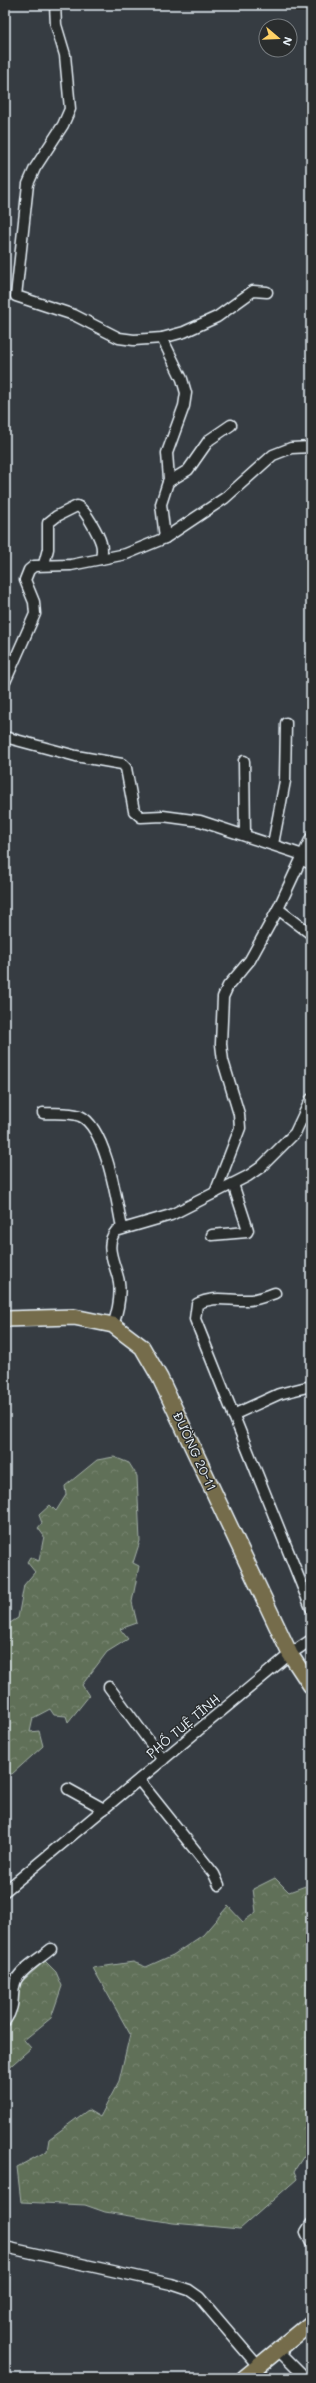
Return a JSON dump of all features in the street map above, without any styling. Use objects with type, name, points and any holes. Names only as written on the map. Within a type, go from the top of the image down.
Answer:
[{"type":"highway","name":"ĐƯỜNG 20-11","points":[[5,1319],[74,1317],[114,1325],[142,1347],[160,1378],[290,1654],[311,1686]]},
{"type":"highway","points":[[244,2378],[311,2323]]},
{"type":"street","points":[[55,5],[56,25],[65,55],[70,109],[63,126],[35,168],[28,184],[16,296],[74,315],[118,338],[134,340],[162,338],[208,322],[257,290],[267,292]]},
{"type":"street","points":[[162,338],[182,379],[186,393],[184,406],[166,453],[168,482],[161,504],[165,538]]},
{"type":"street","points":[[168,482],[188,470],[209,440],[231,425]]},
{"type":"street","points":[[5,682],[36,614],[34,602],[26,584],[26,575],[34,566],[44,564],[63,566],[101,560],[126,554],[165,538],[225,498],[273,455],[291,448],[311,447]]},
{"type":"street","points":[[44,564],[48,549],[48,523],[57,516],[77,506],[83,510],[98,536],[102,548],[101,560]]},
{"type":"street","points":[[273,844],[285,781],[286,723]]},
{"type":"street","points":[[5,738],[76,756],[122,764],[126,768],[134,811],[141,817],[191,819],[273,844],[302,857],[311,864]]},
{"type":"street","points":[[244,761],[246,835]]},
{"type":"street","points":[[215,1193],[240,1128],[239,1114],[223,1061],[221,1044],[223,997],[228,986],[250,960],[278,909],[311,838]]},
{"type":"street","points":[[278,909],[311,934]]},
{"type":"street","points":[[114,1325],[118,1311],[119,1282],[110,1247],[110,1238],[116,1231],[122,1228],[171,1215],[233,1184],[261,1167],[295,1133],[311,1099]]},
{"type":"street","points":[[43,1113],[79,1116],[87,1120],[93,1127],[109,1168],[122,1228]]},
{"type":"street","points":[[212,1235],[247,1232],[248,1230],[233,1184]]},
{"type":"street","points":[[275,1293],[252,1300],[221,1298],[204,1301],[197,1304],[194,1311],[194,1318],[311,1608]]},
{"type":"street","points":[[233,1415],[279,1394],[311,1386]]},
{"type":"street","name":"PHỐ TUỆ TĨNH","points":[[5,1891],[290,1654],[311,1640]]},
{"type":"street","points":[[109,1687],[163,1760]]},
{"type":"street","points":[[139,1780],[214,1874],[219,1885]]},
{"type":"street","points":[[68,1789],[104,1809]]},
{"type":"street","points":[[5,2021],[12,2008],[14,1985],[19,1975],[51,1949]]},
{"type":"street","points":[[311,2224],[306,2232],[311,2243]]},
{"type":"street","points":[[5,2247],[171,2284],[189,2290],[199,2297],[258,2366]]},
{"type":"street","points":[[278,2350],[306,2378]]},
{"type":"green space","points":[[114,1457],[129,1463],[137,1476],[140,1541],[133,1563],[139,1566],[132,1602],[137,1623],[120,1629],[128,1639],[107,1652],[82,1685],[89,1696],[68,1722],[66,1716],[54,1715],[50,1709],[33,1718],[30,1732],[39,1731],[43,1746],[12,1774],[5,1773],[5,1626],[18,1618],[24,1585],[35,1572],[27,1562],[30,1557],[39,1561],[44,1536],[38,1528],[42,1523],[39,1515],[50,1505],[56,1511],[66,1495],[65,1486],[97,1460]]},
{"type":"green space","points":[[275,1878],[289,1892],[311,1884],[311,2145],[294,2171],[297,2179],[240,2229],[173,2223],[105,2212],[85,2205],[21,2202],[17,2167],[47,2151],[49,2139],[88,2110],[100,2117],[119,2081],[130,2034],[93,1968],[133,1962],[146,1967],[173,1955],[203,1935],[228,1906],[243,1922],[256,1912],[253,1889]]},
{"type":"green space","points":[[45,1961],[56,1972],[62,1986],[51,2018],[24,2040],[31,2048],[5,2071],[5,1984],[19,1984]]}]
